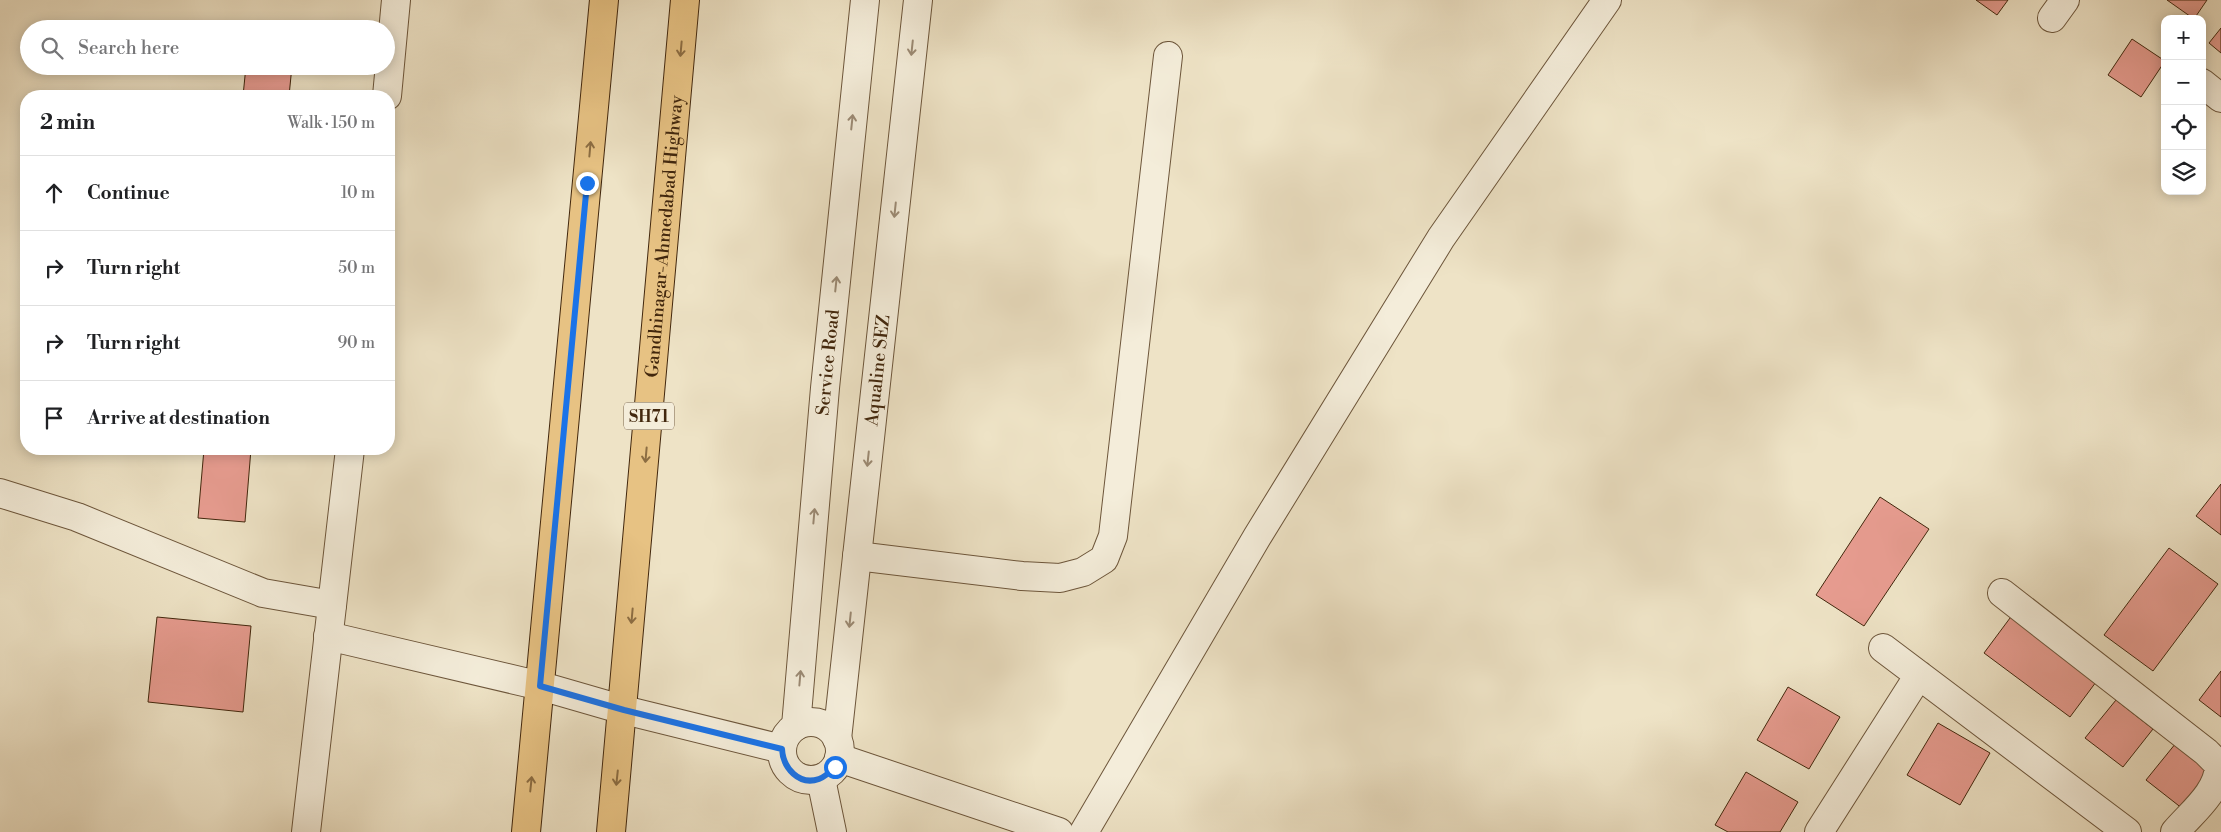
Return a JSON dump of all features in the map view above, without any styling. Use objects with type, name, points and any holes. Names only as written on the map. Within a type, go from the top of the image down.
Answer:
[{"type":"main road","points":[[526,832],[604,0]]},
{"type":"main road","name":"Gandhinagar-Ahmedabad Highway","points":[[611,832],[624,710],[685,0]]},
{"type":"street","points":[[394,20],[396,0]]},
{"type":"street","name":"Service Road","points":[[796,726],[825,388],[864,0]]},
{"type":"street","name":"Aqualine SEZ","points":[[838,749],[857,556],[918,0]]},
{"type":"street","points":[[1084,832],[1262,528],[1441,238],[1607,0]]},
{"type":"street","points":[[857,556],[1022,576],[1060,578],[1083,572],[1104,559],[1113,536],[1168,56]]},
{"type":"street","points":[[388,90],[389,75]]},
{"type":"street","points":[[2206,86],[2221,98]]},
{"type":"street","points":[[306,832],[349,455]]},
{"type":"street","points":[[0,493],[77,517],[263,593],[332,605]]},
{"type":"street","points":[[2002,593],[2206,752],[2219,765],[2219,776],[2212,790],[2175,832]]},
{"type":"street","points":[[328,636],[540,686],[624,710],[782,749]]},
{"type":"street","points":[[1883,648],[2127,832]]},
{"type":"street","points":[[1819,832],[1919,675]]},
{"type":"street","points":[[838,749],[835,767],[820,779],[801,779],[793,774],[782,759],[782,749],[789,732],[805,722],[814,722],[824,726],[838,749],[1059,832]]},
{"type":"street","points":[[820,779],[832,832]]},
{"type":"building","points":[[1976,0],[2008,0],[1997,15]]},
{"type":"building","points":[[2167,0],[2207,0],[2197,15],[2188,15]]},
{"type":"building","points":[[2221,28],[2221,53],[2209,43]]},
{"type":"building","points":[[2132,39],[2161,58],[2161,67],[2141,97],[2108,75]]},
{"type":"building","points":[[245,75],[291,75],[290,90],[244,90]]},
{"type":"building","points":[[203,455],[251,455],[245,522],[198,518]]},
{"type":"building","points":[[2221,484],[2221,535],[2196,516]]},
{"type":"building","points":[[1880,497],[1929,529],[1864,626],[1816,595]]},
{"type":"building","points":[[2169,548],[2218,584],[2153,671],[2104,635]]},
{"type":"building","points":[[2013,614],[2099,678],[2070,717],[1984,653]]},
{"type":"building","points":[[157,617],[251,626],[243,712],[148,702]]},
{"type":"building","points":[[2221,671],[2221,717],[2199,700]]},
{"type":"building","points":[[1788,687],[1840,717],[1809,769],[1757,740]]},
{"type":"building","points":[[2116,700],[2153,729],[2123,767],[2085,738]]},
{"type":"building","points":[[1938,723],[1990,753],[1960,805],[1907,775]]},
{"type":"building","points":[[2176,743],[2213,772],[2183,809],[2146,780]]},
{"type":"building","points":[[1746,772],[1798,802],[1780,832],[1728,832],[1715,825]]},
{"type":"route","points":[[587,183],[540,686],[624,710],[782,749],[782,759],[787,768],[801,779],[820,779],[835,767]]}]
